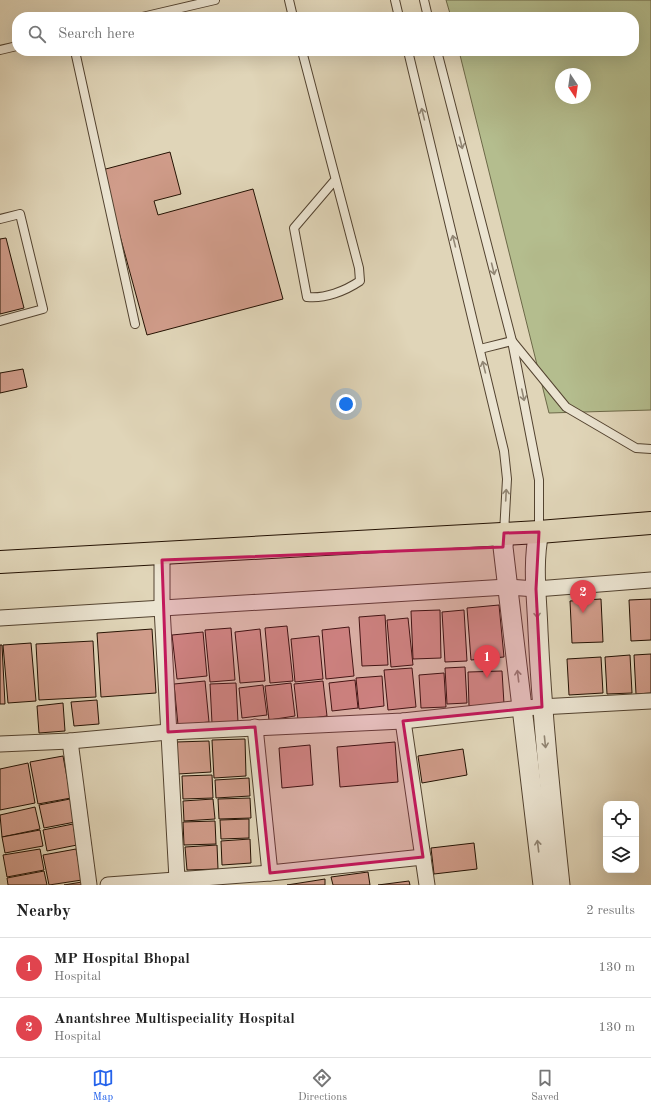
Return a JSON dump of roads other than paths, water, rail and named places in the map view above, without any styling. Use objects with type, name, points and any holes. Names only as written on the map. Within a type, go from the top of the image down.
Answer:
[{"type":"main road","points":[[537,538],[651,523]]},
{"type":"main road","points":[[0,570],[537,538],[651,536]]},
{"type":"main road","points":[[0,562],[503,540]]},
{"type":"street","points":[[537,538],[536,589],[542,707],[560,885]]},
{"type":"street","points":[[503,540],[507,587],[543,885]]},
{"type":"street","points":[[162,560],[162,608],[177,879]]},
{"type":"street","points":[[0,618],[507,587],[536,589],[651,580]]},
{"type":"street","points":[[0,744],[70,741],[168,732],[255,727],[403,721],[522,708],[651,701]]},
{"type":"street","points":[[403,721],[427,885]]},
{"type":"street","points":[[255,727],[270,873]]},
{"type":"street","points":[[70,741],[90,885]]},
{"type":"street","points":[[108,885],[270,873],[423,857]]},
{"type":"lane","points":[[163,12],[215,0]]},
{"type":"lane","points":[[289,0],[292,12]]},
{"type":"lane","points":[[395,0],[398,12]]},
{"type":"lane","points":[[424,0],[427,12]]},
{"type":"lane","points":[[0,50],[12,47]]},
{"type":"lane","points":[[76,56],[135,324]]},
{"type":"lane","points":[[303,56],[359,268],[360,281],[348,289],[317,298],[307,297],[294,228],[335,180]]},
{"type":"lane","points":[[409,56],[504,451],[507,479],[503,540]]},
{"type":"lane","points":[[438,56],[512,341],[539,480],[537,538]]},
{"type":"lane","points":[[0,219],[20,214],[43,309],[0,321]]},
{"type":"lane","points":[[480,349],[512,341]]},
{"type":"lane","points":[[512,341],[566,407],[636,448],[651,449]]},
{"type":"place","name":"Anantshree Multispeciality Hospital","points":[[583,613]]},
{"type":"place","name":"MP Hospital Bhopal","points":[[487,678]]}]
